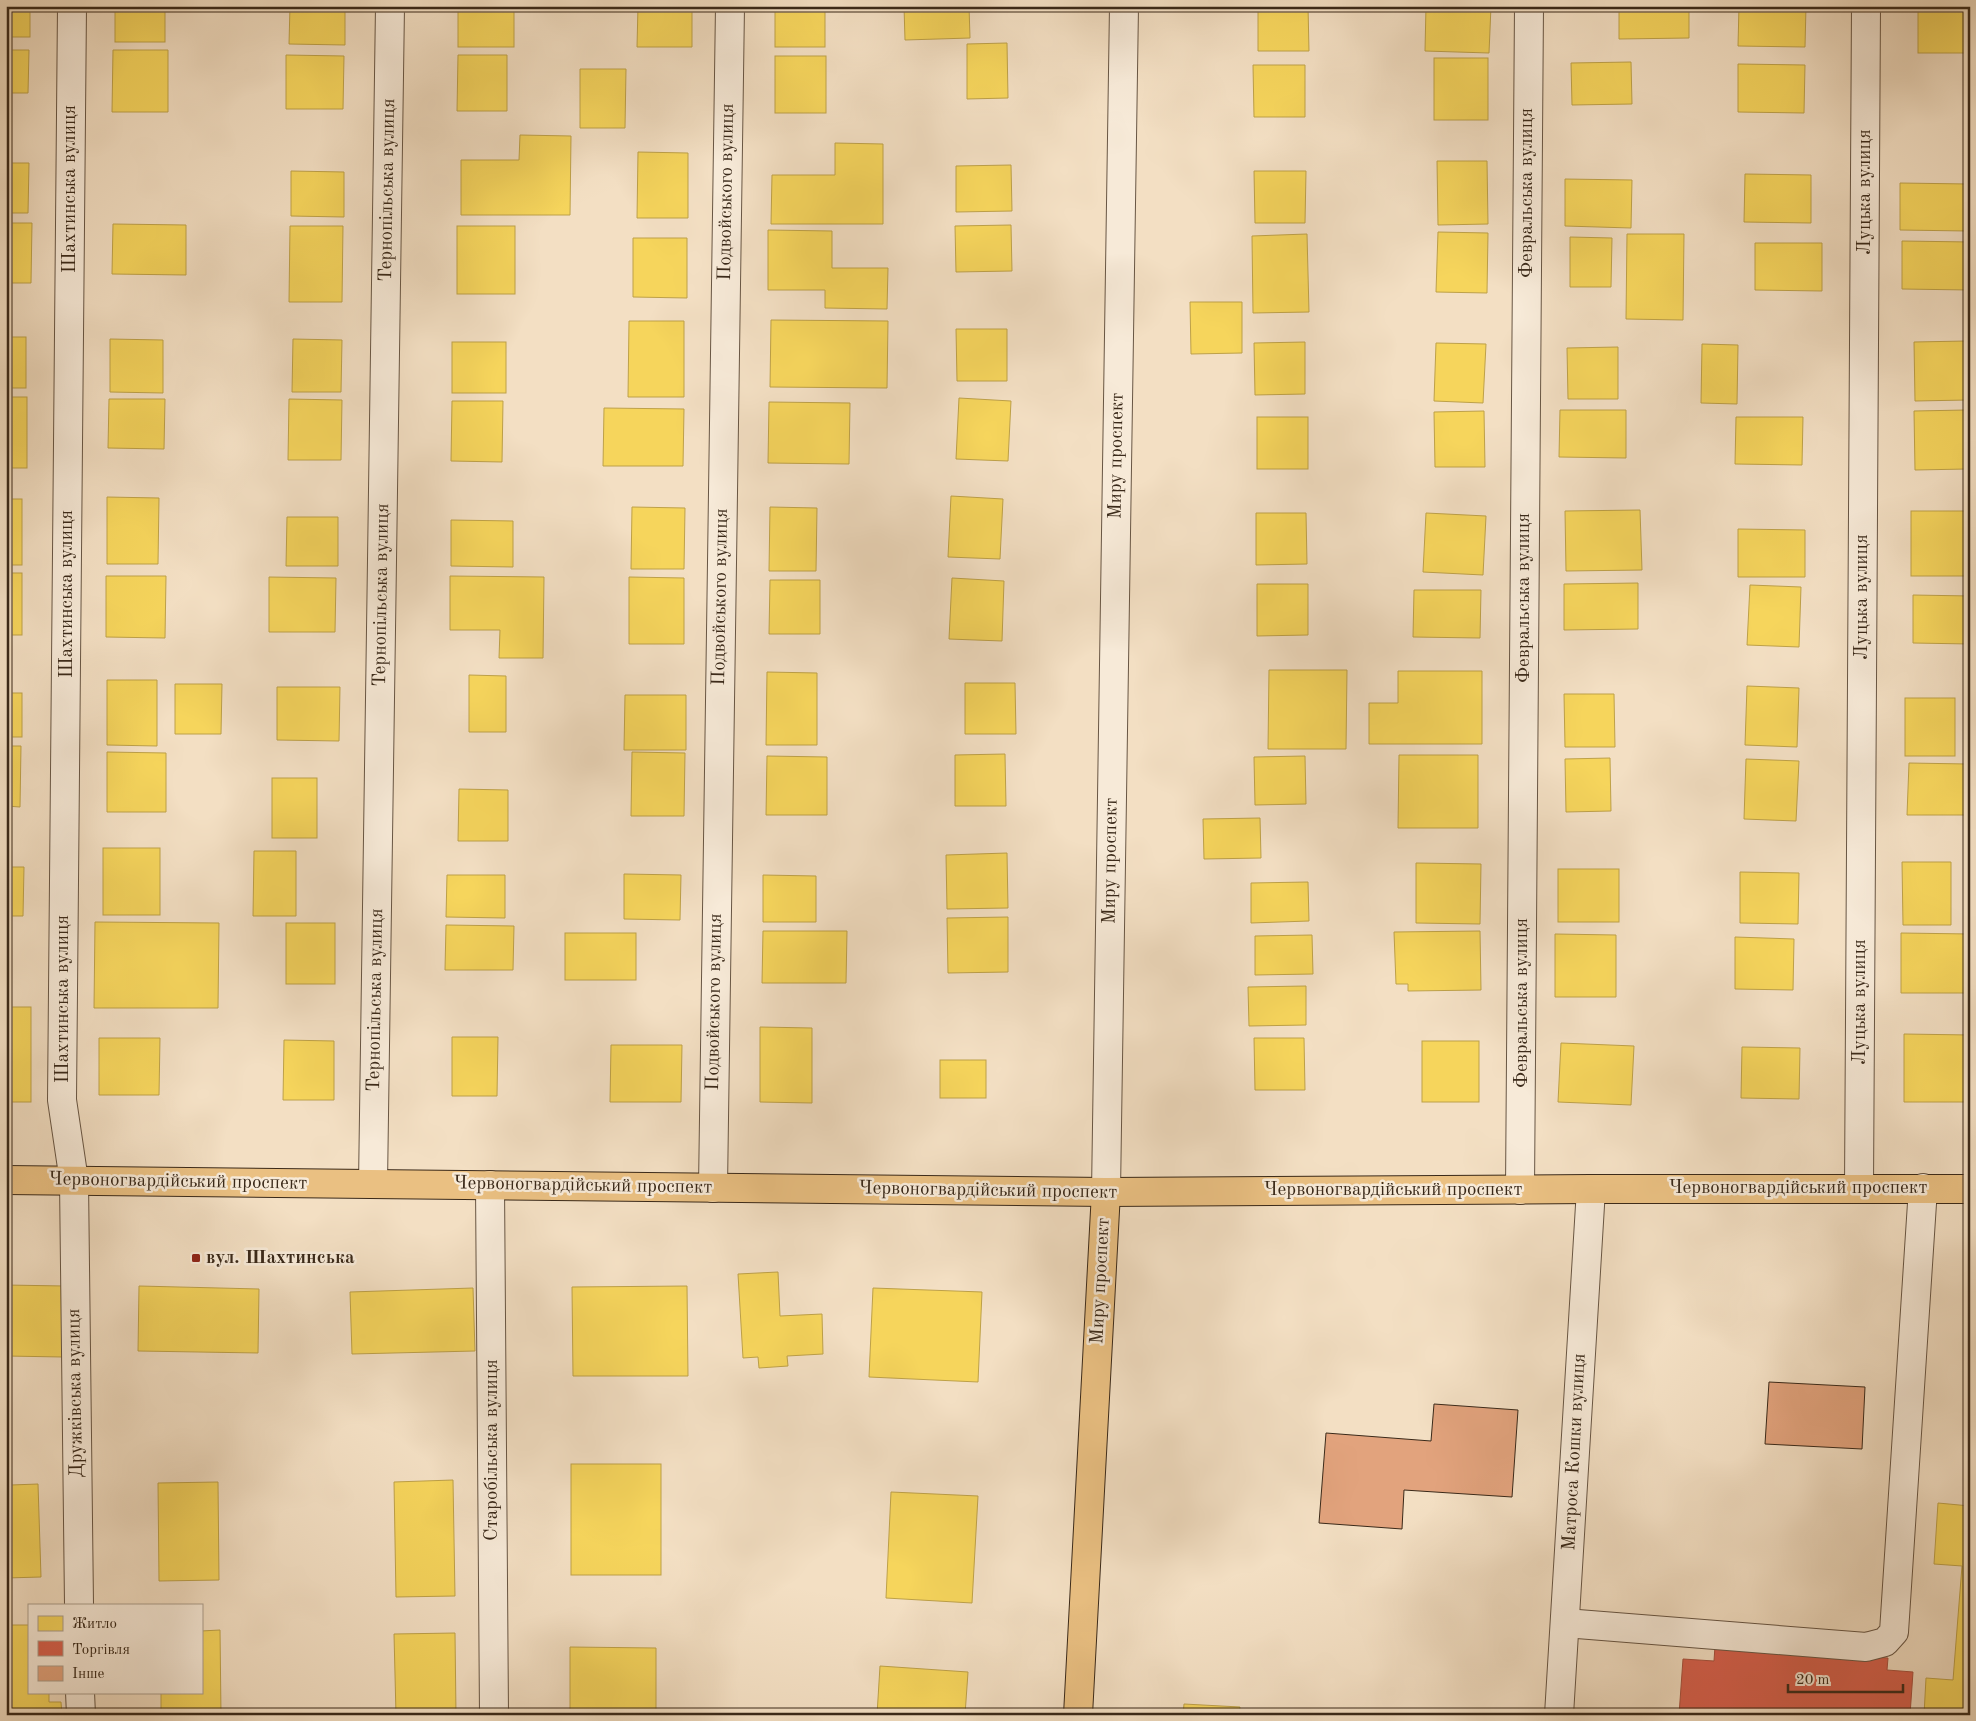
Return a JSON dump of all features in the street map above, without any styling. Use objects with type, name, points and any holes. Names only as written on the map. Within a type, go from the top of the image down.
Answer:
[{"type":"main road","name":"Червоногвардійський проспект","points":[[6,1180],[1106,1192],[1591,1188],[1970,1188]]},
{"type":"main road","name":"Миру проспект","points":[[1078,1715],[1106,1192]]},
{"type":"street","name":"Шахтинська вулиця","points":[[72,6],[62,1100],[74,1181]]},
{"type":"street","name":"Тернопільська вулиця","points":[[373,1184],[390,6]]},
{"type":"street","name":"Подвойського вулиця","points":[[713,1188],[730,6]]},
{"type":"street","name":"Миру проспект","points":[[1106,1192],[1124,6]]},
{"type":"street","name":"Февральська вулиця","points":[[1520,1190],[1529,6]]},
{"type":"street","name":"Луцька вулиця","points":[[1859,1188],[1866,6]]},
{"type":"street","name":"Дружківська вулиця","points":[[74,1181],[79,1604]]},
{"type":"street","name":"Старобільська вулиця","points":[[490,1185],[494,1715]]},
{"type":"street","name":"Матроса Кошки вулиця","points":[[1559,1715],[1591,1188]]},
{"type":"street","points":[[1565,1622],[1866,1647],[1885,1642],[1894,1632],[1923,1188]]},
{"type":"street","points":[[80,1694],[80,1715]]},
{"type":"building: Житло","points":[[6,6],[30,6],[30,37],[6,37]]},
{"type":"building: Житло","points":[[115,6],[165,6],[165,42],[115,42]]},
{"type":"building: Житло","points":[[290,6],[345,6],[345,45],[289,44]]},
{"type":"building: Житло","points":[[458,6],[514,6],[514,47],[458,47]]},
{"type":"building: Житло","points":[[638,6],[692,6],[692,47],[637,47]]},
{"type":"building: Житло","points":[[775,6],[825,6],[825,47],[775,47]]},
{"type":"building: Житло","points":[[904,6],[969,6],[970,38],[905,40]]},
{"type":"building: Житло","points":[[1258,6],[1308,6],[1309,51],[1258,51]]},
{"type":"building: Житло","points":[[1426,6],[1491,6],[1489,53],[1425,51]]},
{"type":"building: Житло","points":[[1619,6],[1689,6],[1689,38],[1619,39]]},
{"type":"building: Житло","points":[[1739,6],[1806,6],[1805,47],[1738,46]]},
{"type":"building: Житло","points":[[1918,6],[1970,6],[1970,53],[1918,53]]},
{"type":"building: Житло","points":[[1007,43],[1008,98],[967,99],[967,44]]},
{"type":"building: Житло","points":[[6,50],[29,50],[28,93],[6,93]]},
{"type":"building: Житло","points":[[113,50],[168,50],[168,112],[112,112]]},
{"type":"building: Житло","points":[[286,55],[344,56],[343,109],[286,109]]},
{"type":"building: Житло","points":[[458,55],[507,55],[507,111],[457,111]]},
{"type":"building: Житло","points":[[775,56],[826,56],[826,113],[775,113]]},
{"type":"building: Житло","points":[[1434,58],[1488,58],[1488,120],[1434,120]]},
{"type":"building: Житло","points":[[1631,62],[1632,104],[1572,105],[1571,63]]},
{"type":"building: Житло","points":[[1738,64],[1805,65],[1804,113],[1738,112]]},
{"type":"building: Житло","points":[[1253,65],[1305,65],[1305,117],[1254,117]]},
{"type":"building: Житло","points":[[580,69],[626,69],[625,128],[580,128]]},
{"type":"building: Житло","points":[[520,135],[571,136],[570,215],[461,215],[461,160],[519,160]]},
{"type":"building: Житло","points":[[835,143],[883,144],[883,224],[771,224],[772,175],[835,175]]},
{"type":"building: Житло","points":[[638,152],[688,153],[688,218],[637,218]]},
{"type":"building: Житло","points":[[1437,161],[1487,161],[1488,224],[1438,225]]},
{"type":"building: Житло","points":[[6,163],[29,163],[28,213],[6,213]]},
{"type":"building: Житло","points":[[1011,165],[1012,211],[956,212],[956,166]]},
{"type":"building: Житло","points":[[291,171],[344,172],[344,217],[291,216]]},
{"type":"building: Житло","points":[[1254,171],[1306,171],[1305,223],[1255,223]]},
{"type":"building: Житло","points":[[1745,174],[1811,175],[1811,223],[1744,222]]},
{"type":"building: Житло","points":[[1565,179],[1632,180],[1631,228],[1565,226]]},
{"type":"building: Житло","points":[[1900,183],[1968,184],[1967,231],[1900,230]]},
{"type":"building: Житло","points":[[6,223],[32,223],[31,283],[6,283]]},
{"type":"building: Житло","points":[[113,224],[186,225],[186,275],[112,274]]},
{"type":"building: Житло","points":[[1011,225],[1012,271],[956,272],[955,226]]},
{"type":"building: Житло","points":[[290,226],[343,226],[342,302],[289,302]]},
{"type":"building: Житло","points":[[457,226],[515,226],[515,294],[457,294]]},
{"type":"building: Житло","points":[[768,230],[832,231],[832,268],[888,268],[887,309],[825,308],[825,290],[768,290]]},
{"type":"building: Житло","points":[[1438,232],[1488,233],[1487,293],[1436,292]]},
{"type":"building: Житло","points":[[1307,234],[1309,312],[1253,313],[1252,236]]},
{"type":"building: Житло","points":[[1627,234],[1684,234],[1683,320],[1626,319]]},
{"type":"building: Житло","points":[[1570,237],[1612,238],[1611,287],[1570,287]]},
{"type":"building: Житло","points":[[633,238],[687,238],[687,298],[633,297]]},
{"type":"building: Житло","points":[[1902,241],[1970,242],[1969,290],[1902,289]]},
{"type":"building: Житло","points":[[1755,243],[1822,243],[1822,291],[1755,290]]},
{"type":"building: Житло","points":[[1190,302],[1242,302],[1242,353],[1191,354]]},
{"type":"building: Житло","points":[[771,320],[888,321],[887,388],[770,387]]},
{"type":"building: Житло","points":[[629,321],[684,321],[684,397],[628,397]]},
{"type":"building: Житло","points":[[956,329],[1007,329],[1007,381],[957,381]]},
{"type":"building: Житло","points":[[6,337],[26,337],[26,388],[6,388]]},
{"type":"building: Житло","points":[[110,339],[163,340],[163,393],[110,392]]},
{"type":"building: Житло","points":[[293,339],[342,340],[341,392],[292,392]]},
{"type":"building: Житло","points":[[1966,341],[1967,400],[1915,401],[1914,342]]},
{"type":"building: Житло","points":[[452,342],[506,342],[506,393],[452,393]]},
{"type":"building: Житло","points":[[1305,342],[1305,394],[1255,395],[1254,343]]},
{"type":"building: Житло","points":[[1436,343],[1486,344],[1483,403],[1434,401]]},
{"type":"building: Житло","points":[[1702,344],[1738,345],[1737,404],[1701,403]]},
{"type":"building: Житло","points":[[1618,347],[1618,399],[1568,399],[1567,348]]},
{"type":"building: Житло","points":[[6,397],[27,397],[27,468],[6,468]]},
{"type":"building: Житло","points":[[959,398],[1011,401],[1008,461],[956,459]]},
{"type":"building: Житло","points":[[109,399],[165,399],[164,449],[108,448]]},
{"type":"building: Житло","points":[[289,399],[342,400],[341,460],[288,460]]},
{"type":"building: Житло","points":[[452,401],[503,401],[502,462],[451,461]]},
{"type":"building: Житло","points":[[769,402],[850,403],[849,464],[768,463]]},
{"type":"building: Житло","points":[[604,408],[684,409],[683,466],[603,466]]},
{"type":"building: Житло","points":[[1560,410],[1626,410],[1626,458],[1559,457]]},
{"type":"building: Житло","points":[[1966,410],[1967,469],[1915,470],[1914,411]]},
{"type":"building: Житло","points":[[1484,411],[1485,467],[1435,467],[1434,412]]},
{"type":"building: Житло","points":[[1257,417],[1308,417],[1308,469],[1257,469]]},
{"type":"building: Житло","points":[[1736,417],[1803,417],[1802,465],[1735,464]]},
{"type":"building: Житло","points":[[951,496],[1003,499],[1000,559],[948,557]]},
{"type":"building: Житло","points":[[107,497],[159,498],[158,564],[107,564]]},
{"type":"building: Житло","points":[[6,499],[22,499],[22,565],[6,565]]},
{"type":"building: Житло","points":[[632,507],[685,508],[684,569],[631,569]]},
{"type":"building: Житло","points":[[770,507],[817,508],[816,571],[769,571]]},
{"type":"building: Житло","points":[[1640,510],[1642,570],[1566,571],[1565,511]]},
{"type":"building: Житло","points":[[1911,511],[1970,511],[1970,576],[1911,576]]},
{"type":"building: Житло","points":[[1256,513],[1306,513],[1307,564],[1256,565]]},
{"type":"building: Житло","points":[[1426,513],[1486,516],[1483,575],[1423,572]]},
{"type":"building: Житло","points":[[287,517],[338,517],[338,566],[286,566]]},
{"type":"building: Житло","points":[[451,520],[513,521],[513,567],[451,566]]},
{"type":"building: Житло","points":[[1738,529],[1805,530],[1805,577],[1738,577]]},
{"type":"building: Житло","points":[[6,573],[22,573],[22,635],[6,635]]},
{"type":"building: Житло","points":[[106,576],[166,576],[165,638],[106,637]]},
{"type":"building: Житло","points":[[450,576],[544,577],[543,658],[499,658],[500,630],[450,630]]},
{"type":"building: Житло","points":[[269,577],[336,578],[335,632],[269,632]]},
{"type":"building: Житло","points":[[629,577],[684,578],[684,644],[629,644]]},
{"type":"building: Житло","points":[[952,578],[1004,581],[1002,641],[949,639]]},
{"type":"building: Житло","points":[[770,580],[820,580],[820,634],[769,634]]},
{"type":"building: Житло","points":[[1638,583],[1638,629],[1564,630],[1564,584]]},
{"type":"building: Житло","points":[[1257,584],[1308,584],[1308,635],[1257,636]]},
{"type":"building: Житло","points":[[1750,585],[1801,587],[1799,647],[1747,645]]},
{"type":"building: Житло","points":[[1414,590],[1481,590],[1480,638],[1413,637]]},
{"type":"building: Житло","points":[[1913,595],[1970,596],[1970,644],[1913,643]]},
{"type":"building: Житло","points":[[1269,670],[1347,670],[1346,749],[1268,749]]},
{"type":"building: Житло","points":[[1398,671],[1482,671],[1482,744],[1369,744],[1369,703],[1398,703]]},
{"type":"building: Житло","points":[[767,672],[817,673],[817,745],[766,745]]},
{"type":"building: Житло","points":[[469,675],[506,676],[506,732],[469,732]]},
{"type":"building: Житло","points":[[107,680],[157,680],[157,746],[107,745]]},
{"type":"building: Житло","points":[[965,683],[1015,683],[1016,734],[965,734]]},
{"type":"building: Житло","points":[[175,684],[222,684],[221,734],[175,734]]},
{"type":"building: Житло","points":[[1747,686],[1799,688],[1797,747],[1745,745]]},
{"type":"building: Житло","points":[[277,687],[340,687],[339,741],[277,740]]},
{"type":"building: Житло","points":[[6,693],[22,693],[22,737],[6,737]]},
{"type":"building: Житло","points":[[1564,694],[1614,694],[1615,747],[1565,747]]},
{"type":"building: Житло","points":[[625,695],[686,695],[686,750],[624,750]]},
{"type":"building: Житло","points":[[1905,698],[1955,698],[1955,756],[1905,756]]},
{"type":"building: Житло","points":[[6,746],[21,746],[20,807],[6,806]]},
{"type":"building: Житло","points":[[107,752],[166,753],[166,812],[107,812]]},
{"type":"building: Житло","points":[[632,752],[685,753],[684,816],[631,816]]},
{"type":"building: Житло","points":[[1005,754],[1006,806],[955,806],[955,755]]},
{"type":"building: Житло","points":[[1399,755],[1478,755],[1478,828],[1398,828]]},
{"type":"building: Житло","points":[[767,756],[827,757],[827,815],[766,815]]},
{"type":"building: Житло","points":[[1305,756],[1306,804],[1255,805],[1254,757]]},
{"type":"building: Житло","points":[[1610,758],[1611,811],[1566,812],[1565,759]]},
{"type":"building: Житло","points":[[1746,759],[1799,761],[1796,821],[1744,819]]},
{"type":"building: Житло","points":[[1909,763],[1967,764],[1966,815],[1907,815]]},
{"type":"building: Житло","points":[[272,778],[317,778],[317,838],[272,838]]},
{"type":"building: Житло","points":[[459,789],[508,790],[508,841],[458,841]]},
{"type":"building: Житло","points":[[1260,818],[1261,858],[1204,859],[1203,819]]},
{"type":"building: Житло","points":[[103,848],[160,848],[160,915],[103,915]]},
{"type":"building: Житло","points":[[254,851],[296,851],[296,916],[253,916]]},
{"type":"building: Житло","points":[[1007,853],[1008,908],[947,909],[946,855]]},
{"type":"building: Житло","points":[[1902,862],[1951,862],[1951,925],[1903,925]]},
{"type":"building: Житло","points":[[1416,863],[1481,864],[1480,924],[1416,923]]},
{"type":"building: Житло","points":[[6,867],[24,867],[23,916],[6,916]]},
{"type":"building: Житло","points":[[1558,869],[1619,869],[1619,922],[1558,922]]},
{"type":"building: Житло","points":[[1740,872],[1799,873],[1798,924],[1740,923]]},
{"type":"building: Житло","points":[[624,874],[681,875],[680,920],[624,919]]},
{"type":"building: Житло","points":[[447,875],[505,875],[505,918],[446,917]]},
{"type":"building: Житло","points":[[763,875],[816,876],[816,922],[763,922]]},
{"type":"building: Житло","points":[[1308,882],[1309,921],[1251,923],[1251,883]]},
{"type":"building: Житло","points":[[1008,917],[1008,972],[948,973],[947,918]]},
{"type":"building: Житло","points":[[95,922],[219,923],[218,1008],[94,1008]]},
{"type":"building: Житло","points":[[286,923],[335,923],[335,984],[286,984]]},
{"type":"building: Житло","points":[[446,925],[514,926],[513,970],[445,970]]},
{"type":"building: Житло","points":[[763,931],[847,931],[846,983],[762,983]]},
{"type":"building: Житло","points":[[1480,931],[1481,990],[1408,991],[1408,984],[1396,984],[1394,932]]},
{"type":"building: Житло","points":[[565,933],[636,933],[636,980],[565,980]]},
{"type":"building: Житло","points":[[1901,933],[1970,934],[1970,993],[1901,993]]},
{"type":"building: Житло","points":[[1555,934],[1616,935],[1616,997],[1555,997]]},
{"type":"building: Житло","points":[[1312,935],[1313,974],[1255,975],[1255,936]]},
{"type":"building: Житло","points":[[1735,937],[1794,939],[1793,990],[1735,989]]},
{"type":"building: Житло","points":[[1306,986],[1306,1025],[1249,1026],[1248,987]]},
{"type":"building: Житло","points":[[6,1007],[31,1007],[31,1102],[6,1102]]},
{"type":"building: Житло","points":[[760,1027],[812,1028],[812,1103],[760,1102]]},
{"type":"building: Житло","points":[[1904,1034],[1970,1035],[1970,1102],[1904,1102]]},
{"type":"building: Житло","points":[[452,1037],[498,1037],[497,1096],[452,1096]]},
{"type":"building: Житло","points":[[99,1038],[160,1038],[159,1095],[99,1095]]},
{"type":"building: Житло","points":[[1254,1038],[1304,1038],[1305,1090],[1255,1090]]},
{"type":"building: Житло","points":[[284,1040],[334,1041],[334,1100],[283,1100]]},
{"type":"building: Житло","points":[[1422,1041],[1479,1041],[1479,1102],[1422,1102]]},
{"type":"building: Житло","points":[[1561,1043],[1634,1046],[1631,1105],[1558,1102]]},
{"type":"building: Житло","points":[[611,1045],[682,1045],[681,1102],[610,1102]]},
{"type":"building: Житло","points":[[1742,1047],[1800,1048],[1799,1099],[1741,1098]]},
{"type":"building: Житло","points":[[940,1060],[986,1060],[986,1098],[940,1098]]},
{"type":"building: Житло","points":[[778,1272],[780,1316],[822,1314],[823,1354],[787,1356],[788,1366],[759,1368],[758,1357],[743,1358],[738,1274]]},
{"type":"building: Житло","points":[[6,1285],[64,1286],[63,1357],[6,1356]]},
{"type":"building: Житло","points":[[139,1286],[259,1289],[258,1353],[138,1351]]},
{"type":"building: Житло","points":[[687,1286],[688,1376],[573,1376],[572,1287]]},
{"type":"building: Житло","points":[[473,1288],[475,1351],[352,1354],[350,1292]]},
{"type":"building: Житло","points":[[873,1288],[982,1292],[978,1382],[869,1377]]},
{"type":"building: Житло","points":[[6,1454],[10,1454],[11,1485],[38,1484],[41,1577],[6,1578]]},
{"type":"building: Житло","points":[[571,1464],[661,1464],[661,1575],[571,1575]]},
{"type":"building: Житло","points":[[453,1480],[455,1596],[396,1597],[394,1482]]},
{"type":"building: Житло","points":[[218,1482],[219,1580],[159,1581],[158,1483]]},
{"type":"building: Житло","points":[[891,1492],[978,1496],[972,1603],[886,1598]]},
{"type":"building: Житло","points":[[1938,1503],[1970,1506],[1970,1715],[1924,1715],[1926,1678],[1953,1680],[1962,1566],[1934,1564]]},
{"type":"building: Житло","points":[[9,1625],[28,1625],[28,1694],[49,1694],[49,1702],[61,1702],[62,1715],[10,1715]]},
{"type":"building: Житло","points":[[220,1630],[221,1715],[161,1715],[161,1694],[202,1694],[202,1631]]},
{"type":"building: Житло","points":[[455,1633],[456,1715],[396,1715],[394,1634]]},
{"type":"building: Житло","points":[[570,1647],[656,1648],[656,1715],[570,1715]]},
{"type":"building: Житло","points":[[880,1666],[968,1672],[965,1715],[877,1715]]},
{"type":"building: Житло","points":[[1184,1704],[1240,1707],[1239,1715],[1183,1715]]},
{"type":"building: Торгівля","points":[[1715,1646],[1888,1658],[1887,1670],[1913,1672],[1910,1715],[1679,1715],[1683,1659],[1714,1661]]},
{"type":"building: Інше","points":[[1769,1382],[1865,1387],[1862,1449],[1765,1444]]},
{"type":"building: Інше","points":[[1434,1404],[1518,1410],[1512,1497],[1404,1490],[1402,1529],[1319,1523],[1326,1433],[1431,1441]]},
{"type":"place","name":"вул. Шахтинська","points":[[196,1258]]}]
